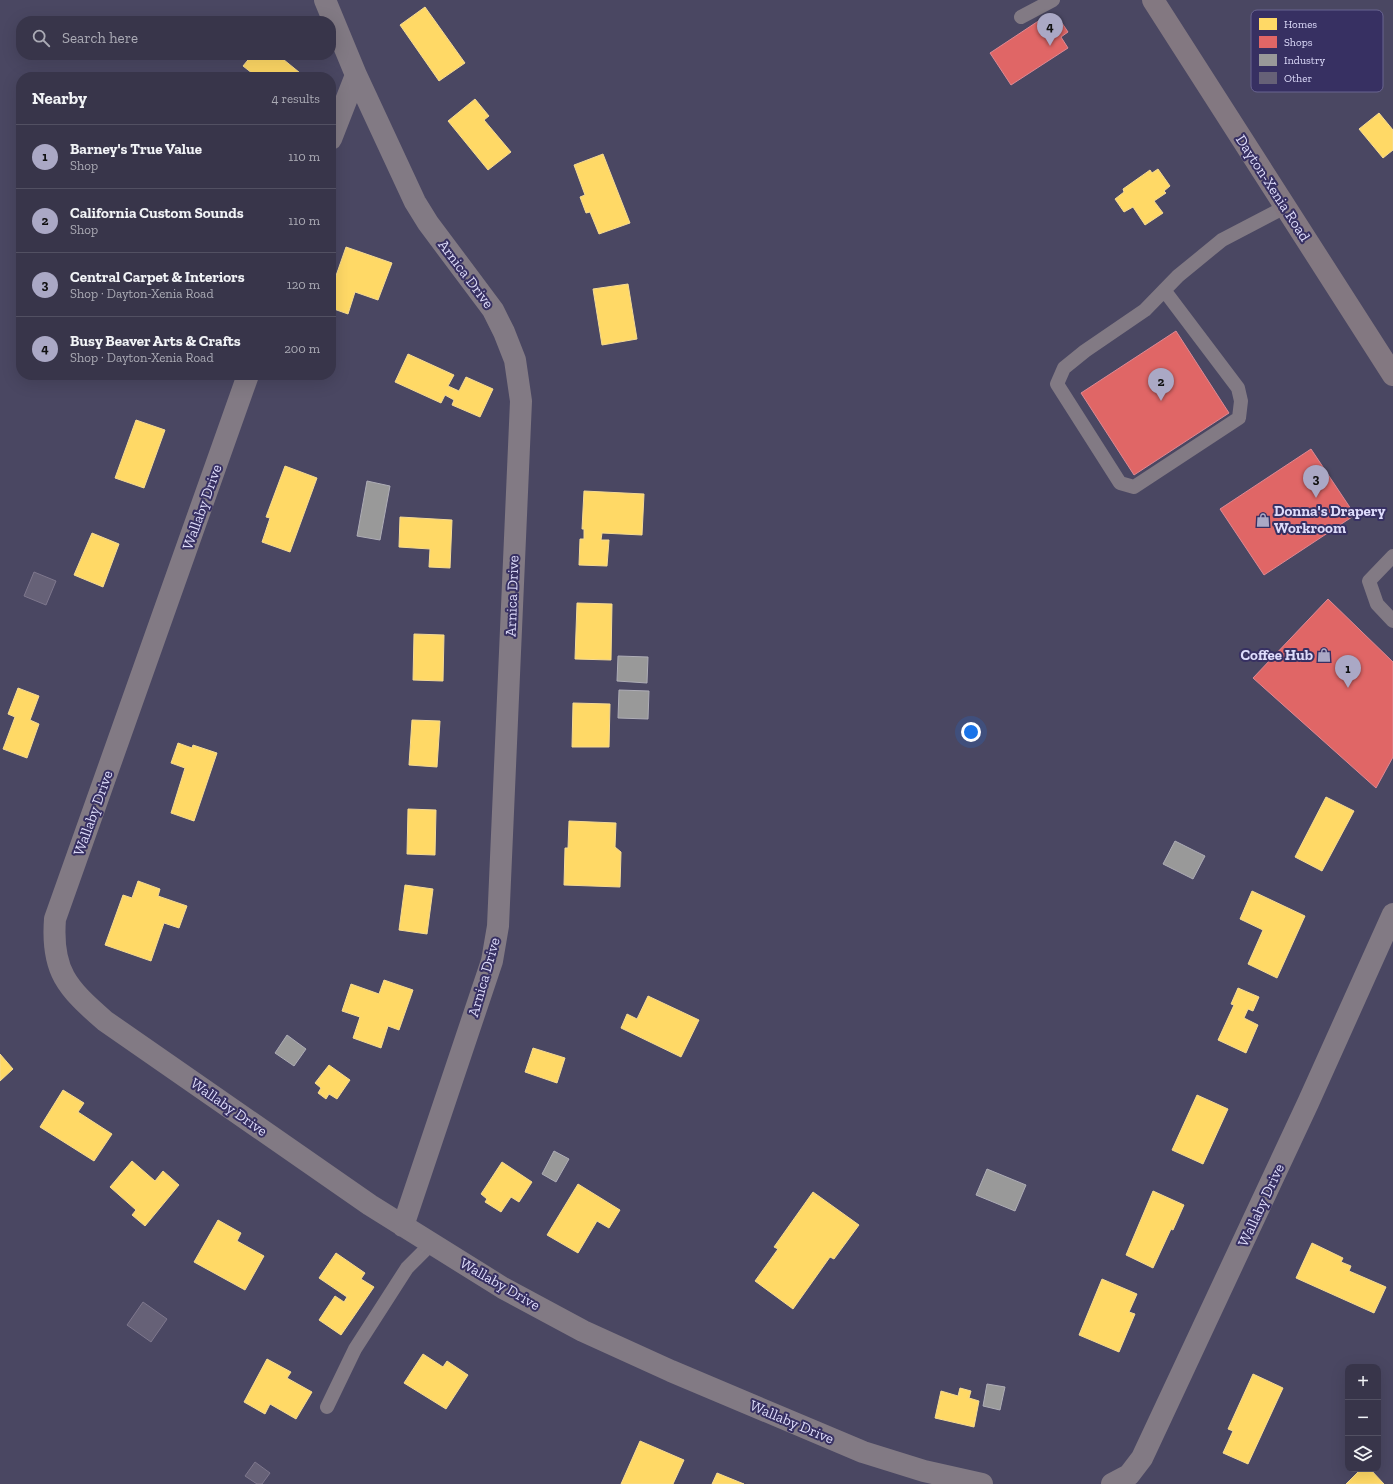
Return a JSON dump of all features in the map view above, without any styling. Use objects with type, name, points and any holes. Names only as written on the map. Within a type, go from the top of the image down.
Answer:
[{"type":"main road","name":"Dayton-Xenia Road","points":[[1153,0],[1393,375]]},
{"type":"street","name":"Arnica Drive","points":[[325,0],[332,16]]},
{"type":"street","name":"Arnica Drive","points":[[336,27],[356,75],[418,208],[493,310],[504,332],[514,360],[521,401],[498,926],[492,961],[403,1226]]},
{"type":"street","points":[[336,126],[356,75]]},
{"type":"street","name":"Wallaby Drive","points":[[246,380],[55,919],[55,951],[62,974],[73,991],[105,1020],[370,1205],[503,1288],[583,1331],[671,1371],[863,1452],[924,1471],[982,1484]]},
{"type":"street","name":"Wallaby Drive","points":[[1112,1484],[1129,1475],[1142,1458],[1304,1110],[1393,914]]},
{"type":"lane","points":[[1021,17],[1053,0]]},
{"type":"lane","points":[[1164,290],[1238,388],[1241,401],[1239,418],[1134,487],[1120,483],[1057,384],[1064,368],[1085,351],[1145,310],[1164,290],[1178,276],[1222,240],[1285,207]]},
{"type":"lane","points":[[1393,556],[1369,582],[1377,604],[1393,621]]},
{"type":"lane","points":[[327,1407],[356,1349],[408,1268],[432,1244]]},
{"type":"building: Homes","points":[[425,7],[465,63],[439,81],[400,25]]},
{"type":"building: Homes","points":[[248,60],[284,60],[299,72],[251,72],[243,66]]},
{"type":"building: Homes","points":[[475,99],[489,116],[484,120],[511,152],[488,170],[448,121]]},
{"type":"building: Homes","points":[[1379,113],[1393,130],[1393,150],[1383,158],[1359,129]]},
{"type":"building: Homes","points":[[603,154],[630,223],[599,234],[590,212],[586,213],[580,197],[585,195],[574,165]]},
{"type":"building: Homes","points":[[1158,169],[1170,186],[1164,191],[1166,193],[1154,201],[1163,213],[1145,225],[1133,207],[1124,212],[1115,199],[1124,192],[1123,189],[1150,170],[1152,173]]},
{"type":"building: Homes","points":[[346,247],[392,263],[378,300],[355,292],[348,314],[336,310],[336,276]]},
{"type":"building: Homes","points":[[628,284],[637,339],[602,345],[593,289]]},
{"type":"building: Homes","points":[[408,354],[454,375],[448,386],[459,391],[466,377],[493,389],[480,417],[452,405],[454,400],[445,395],[441,403],[395,382]]},
{"type":"building: Homes","points":[[136,420],[165,430],[144,488],[115,478]]},
{"type":"building: Homes","points":[[285,466],[317,478],[290,552],[262,542],[270,518],[266,517]]},
{"type":"building: Homes","points":[[584,491],[644,494],[642,535],[602,533],[601,540],[609,540],[607,566],[579,565],[580,539],[584,539],[584,529],[582,529]]},
{"type":"building: Homes","points":[[400,517],[452,520],[450,568],[429,567],[430,549],[399,547]]},
{"type":"building: Homes","points":[[92,533],[119,544],[103,587],[74,575]]},
{"type":"building: Homes","points":[[577,603],[612,604],[611,660],[575,659]]},
{"type":"building: Homes","points":[[414,634],[444,635],[443,681],[413,680]]},
{"type":"building: Homes","points":[[18,688],[39,696],[30,720],[39,724],[27,758],[3,749],[15,717],[8,714]]},
{"type":"building: Homes","points":[[573,703],[610,704],[609,747],[572,747]]},
{"type":"building: Homes","points":[[412,720],[440,721],[437,767],[409,765]]},
{"type":"building: Homes","points":[[178,743],[192,748],[193,745],[217,753],[194,821],[171,813],[185,768],[171,763]]},
{"type":"building: Homes","points":[[1326,797],[1354,811],[1322,871],[1295,857]]},
{"type":"building: Homes","points":[[408,809],[436,810],[435,855],[407,854]]},
{"type":"building: Homes","points":[[569,821],[616,823],[615,847],[621,852],[620,887],[564,885],[565,848],[568,848]]},
{"type":"building: Homes","points":[[138,881],[160,889],[158,896],[187,906],[179,928],[164,923],[151,961],[105,945],[123,895],[132,898]]},
{"type":"building: Homes","points":[[405,885],[433,889],[427,934],[399,930]]},
{"type":"building: Homes","points":[[1252,891],[1305,916],[1277,978],[1248,964],[1263,930],[1240,919]]},
{"type":"building: Homes","points":[[384,980],[413,990],[399,1030],[388,1026],[381,1048],[353,1038],[360,1017],[342,1011],[351,984],[379,994]]},
{"type":"building: Homes","points":[[1238,988],[1259,997],[1253,1011],[1248,1009],[1244,1018],[1258,1025],[1246,1053],[1218,1040],[1234,1005],[1231,1004]]},
{"type":"building: Homes","points":[[648,996],[699,1020],[681,1057],[621,1028],[627,1014],[637,1019]]},
{"type":"building: Homes","points":[[533,1048],[565,1058],[557,1083],[525,1072]]},
{"type":"building: Homes","points":[[0,1054],[13,1069],[0,1081]]},
{"type":"building: Homes","points":[[329,1065],[350,1080],[337,1099],[329,1094],[326,1099],[318,1093],[321,1088],[315,1083]]},
{"type":"building: Homes","points":[[63,1090],[84,1103],[78,1112],[112,1134],[94,1161],[40,1127]]},
{"type":"building: Homes","points":[[1197,1095],[1228,1109],[1203,1164],[1172,1150]]},
{"type":"building: Homes","points":[[132,1161],[155,1181],[163,1171],[179,1185],[145,1226],[132,1215],[136,1210],[110,1187]]},
{"type":"building: Homes","points":[[502,1162],[532,1182],[519,1202],[511,1197],[501,1212],[485,1202],[487,1199],[481,1194]]},
{"type":"building: Homes","points":[[578,1184],[620,1210],[609,1228],[597,1221],[578,1253],[547,1235]]},
{"type":"building: Homes","points":[[1153,1191],[1184,1205],[1153,1268],[1126,1255]]},
{"type":"building: Homes","points":[[813,1192],[859,1225],[834,1259],[830,1257],[793,1309],[755,1281],[778,1249],[774,1247]]},
{"type":"building: Homes","points":[[218,1220],[241,1233],[237,1241],[264,1256],[245,1290],[194,1262]]},
{"type":"building: Homes","points":[[1312,1243],[1343,1258],[1341,1262],[1351,1266],[1349,1271],[1386,1287],[1374,1313],[1296,1278]]},
{"type":"building: Homes","points":[[336,1253],[365,1273],[361,1279],[374,1287],[341,1335],[319,1320],[335,1296],[344,1302],[347,1297],[319,1278]]},
{"type":"building: Homes","points":[[1102,1279],[1137,1294],[1129,1312],[1135,1314],[1119,1352],[1079,1335]]},
{"type":"building: Homes","points":[[423,1354],[443,1367],[447,1361],[468,1375],[446,1409],[404,1383]]},
{"type":"building: Homes","points":[[267,1359],[291,1372],[287,1378],[312,1392],[296,1419],[270,1404],[265,1414],[244,1402]]},
{"type":"building: Homes","points":[[1253,1374],[1283,1388],[1248,1464],[1223,1453],[1233,1431],[1228,1429]]},
{"type":"building: Homes","points":[[960,1388],[971,1391],[969,1398],[979,1401],[974,1427],[935,1418],[941,1391],[958,1396]]},
{"type":"building: Homes","points":[[640,1441],[684,1460],[673,1484],[621,1484]]},
{"type":"building: Homes","points":[[1358,1472],[1373,1472],[1384,1484],[1346,1484]]},
{"type":"building: Homes","points":[[717,1473],[744,1484],[712,1484]]},
{"type":"building: Shops","points":[[1049,14],[1057,27],[1062,23],[1068,32],[1061,37],[1068,48],[1011,85],[990,53]]},
{"type":"building: Shops","points":[[1176,331],[1229,413],[1134,475],[1081,393]]},
{"type":"building: Shops","points":[[1311,449],[1355,515],[1264,575],[1220,509]]},
{"type":"building: Shops","points":[[1328,599],[1393,662],[1393,757],[1376,788],[1253,678]]},
{"type":"building: Industry","points":[[367,481],[390,486],[380,540],[357,536]]},
{"type":"building: Industry","points":[[618,656],[648,657],[647,683],[617,681]]},
{"type":"building: Industry","points":[[619,690],[649,691],[648,719],[618,718]]},
{"type":"building: Industry","points":[[1175,841],[1205,856],[1193,879],[1163,864]]},
{"type":"building: Industry","points":[[287,1035],[306,1049],[294,1066],[275,1053]]},
{"type":"building: Industry","points":[[554,1151],[569,1159],[556,1182],[542,1174]]},
{"type":"building: Industry","points":[[987,1169],[1026,1185],[1015,1211],[976,1195]]},
{"type":"building: Industry","points":[[987,1384],[1005,1387],[1000,1410],[983,1406]]},
{"type":"building: Other","points":[[34,572],[56,581],[46,605],[24,596]]},
{"type":"building: Other","points":[[143,1302],[167,1319],[151,1342],[127,1325]]},
{"type":"building: Other","points":[[255,1462],[270,1473],[262,1484],[257,1484],[245,1476]]},
{"type":"place","name":"Busy Beaver Arts & Crafts","points":[[1050,46]]},
{"type":"place","name":"California Custom Sounds","points":[[1161,401]]},
{"type":"place","name":"Central Carpet & Interiors","points":[[1316,498]]},
{"type":"place","name":"Donna's Drapery Workroom","points":[[1263,520]]},
{"type":"place","name":"Coffee Hub","points":[[1324,655]]},
{"type":"place","name":"Barney's True Value","points":[[1348,688]]}]
